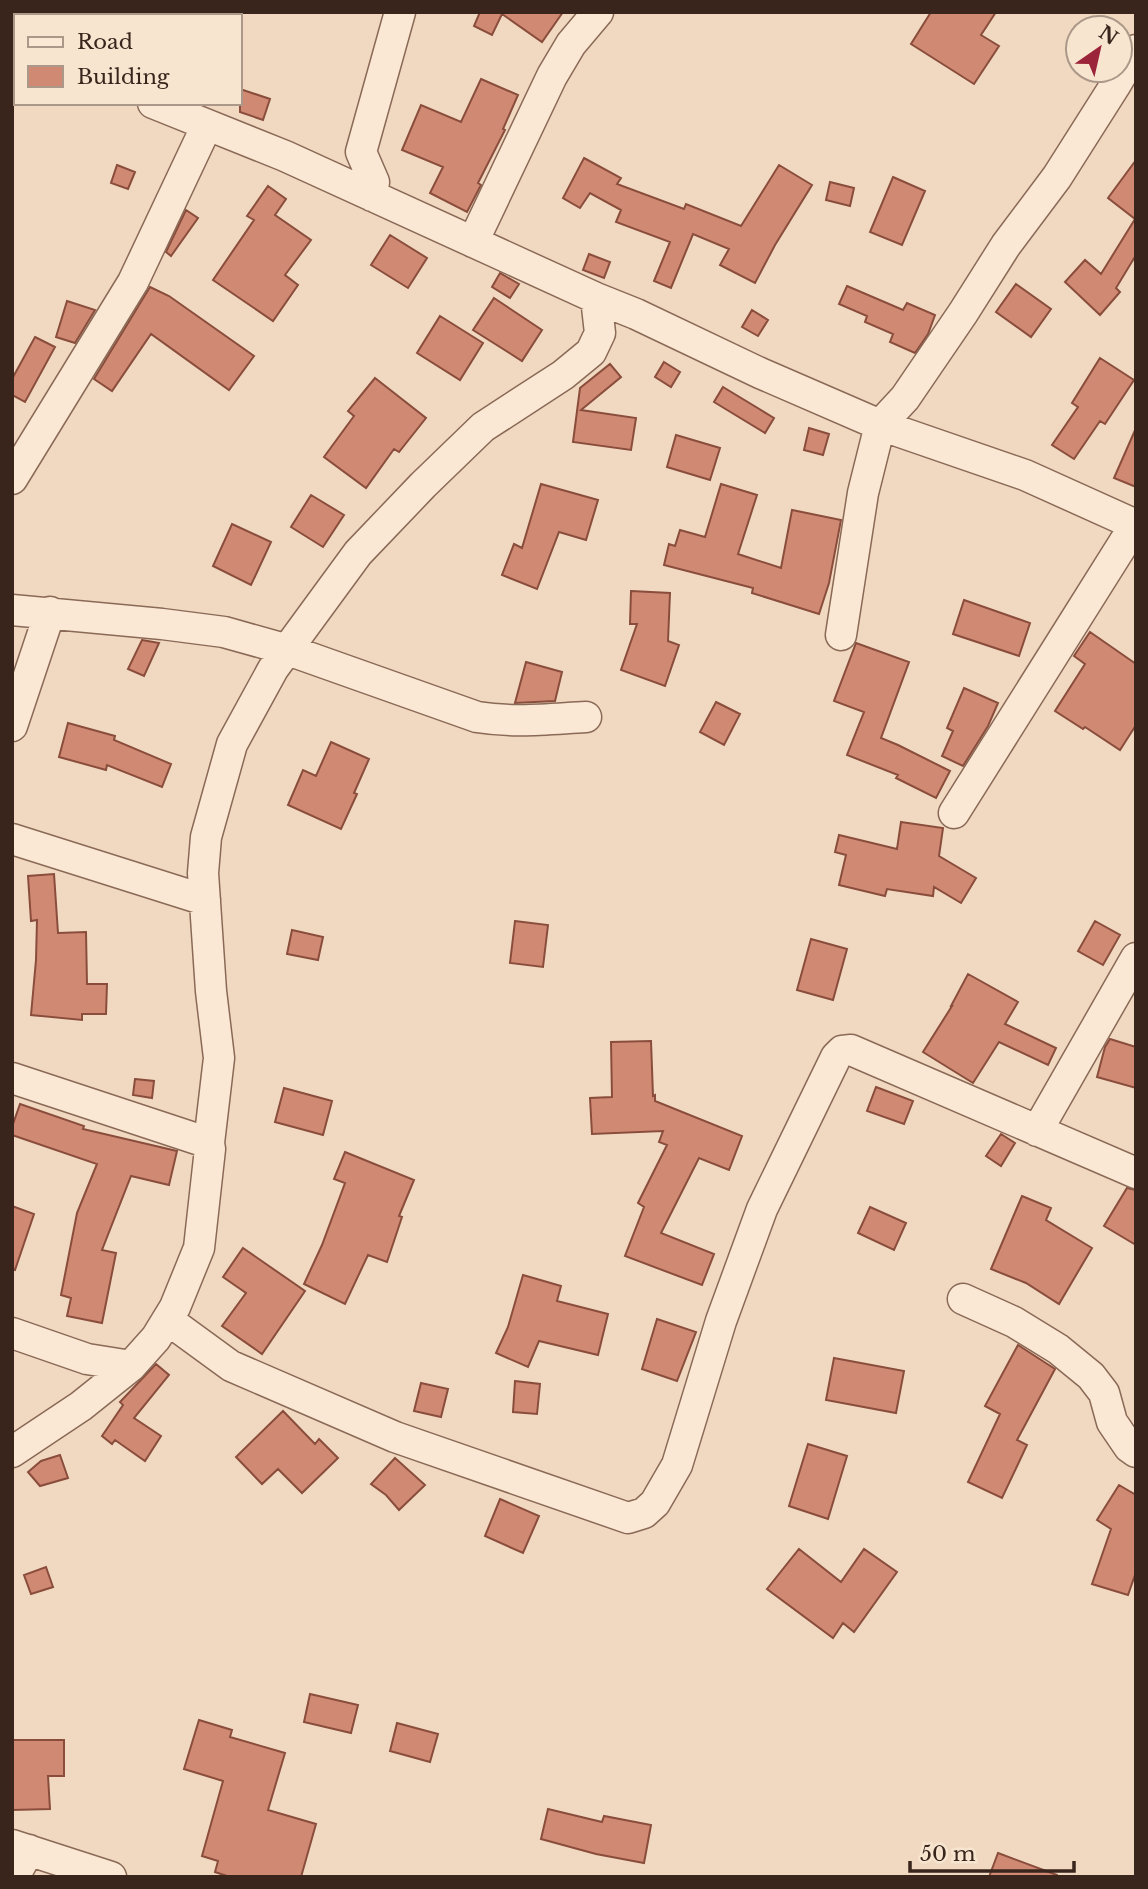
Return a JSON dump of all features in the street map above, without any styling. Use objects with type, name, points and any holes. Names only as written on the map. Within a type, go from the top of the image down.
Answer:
[{"type":"street","points":[[372,196],[374,182],[361,152],[400,12]]},
{"type":"street","points":[[473,242],[551,76],[571,44],[597,12]]},
{"type":"street","points":[[841,635],[863,493],[880,425],[905,398],[964,313],[1006,245],[1057,177],[1136,50]]},
{"type":"street","points":[[160,105],[285,156],[880,425],[1025,475],[1135,525],[954,813]]},
{"type":"street","points":[[12,479],[133,282],[207,125]]},
{"type":"street","points":[[12,1452],[81,1406],[131,1366],[168,1320],[199,1248],[219,1058],[211,991],[203,873],[206,837],[232,744],[273,669],[358,553],[482,427],[563,375],[591,352],[600,333],[596,298]]},
{"type":"street","points":[[600,333],[636,314]]},
{"type":"street","points":[[12,610],[225,632],[288,650],[477,718],[527,722],[586,718]]},
{"type":"street","points":[[12,726],[50,612]]},
{"type":"street","points":[[12,839],[205,900]]},
{"type":"street","points":[[1037,1131],[1136,958]]},
{"type":"street","points":[[168,1320],[231,1366],[395,1437],[628,1518],[644,1513],[655,1503],[677,1465],[721,1321],[762,1209],[836,1058],[842,1051],[851,1050],[1037,1131],[1133,1166]]},
{"type":"street","points":[[12,1078],[208,1143]]},
{"type":"street","points":[[963,1299],[1014,1322],[1058,1349],[1091,1376],[1104,1392],[1112,1422],[1129,1447],[1136,1452]]},
{"type":"street","points":[[12,1333],[87,1359],[131,1366]]},
{"type":"street","points":[[14,1877],[20,1848],[111,1877]]},
{"type":"building","points":[[480,12],[563,12],[542,42],[502,14],[492,35],[474,26]]},
{"type":"building","points":[[931,12],[996,12],[981,35],[999,46],[974,84],[911,44]]},
{"type":"building","points":[[481,79],[518,95],[467,212],[430,193],[443,167],[402,150],[421,105],[461,122]]},
{"type":"building","points":[[242,90],[270,99],[263,120],[240,112]]},
{"type":"building","points":[[584,158],[621,178],[617,184],[684,209],[686,204],[741,226],[779,165],[812,185],[755,283],[720,265],[729,249],[693,234],[671,288],[654,281],[670,242],[616,222],[621,210],[590,193],[580,208],[563,198]]},
{"type":"building","points":[[1136,160],[1136,255],[1116,288],[1120,292],[1100,315],[1065,282],[1085,260],[1101,274],[1135,219],[1108,198]]},
{"type":"building","points":[[117,165],[135,172],[128,189],[111,183]]},
{"type":"building","points":[[893,177],[925,191],[902,245],[870,232]]},
{"type":"building","points":[[830,182],[854,188],[850,206],[826,200]]},
{"type":"building","points":[[268,186],[286,199],[275,215],[311,240],[285,275],[298,285],[273,321],[213,280],[254,220],[247,216]]},
{"type":"building","points":[[186,210],[198,218],[171,256],[166,252]]},
{"type":"building","points":[[390,235],[427,258],[408,288],[371,265]]},
{"type":"building","points":[[589,254],[610,262],[604,278],[583,270]]},
{"type":"building","points":[[500,273],[519,284],[510,298],[492,287]]},
{"type":"building","points":[[1016,284],[1051,309],[1031,337],[996,312]]},
{"type":"building","points":[[847,286],[903,310],[907,303],[935,315],[928,334],[915,353],[890,342],[893,334],[865,322],[867,316],[839,304]]},
{"type":"building","points":[[150,287],[169,296],[254,356],[229,390],[151,334],[112,391],[94,379]]},
{"type":"building","points":[[494,298],[542,330],[522,361],[473,330]]},
{"type":"building","points":[[67,301],[95,310],[75,343],[56,337]]},
{"type":"building","points":[[752,310],[768,320],[758,336],[742,327]]},
{"type":"building","points":[[440,316],[483,343],[460,380],[417,353]]},
{"type":"building","points":[[35,337],[55,347],[25,402],[12,395],[12,379]]},
{"type":"building","points":[[1100,358],[1134,380],[1105,424],[1100,421],[1074,459],[1052,445],[1078,407],[1072,403]]},
{"type":"building","points":[[664,362],[680,372],[671,387],[655,377]]},
{"type":"building","points":[[610,364],[621,377],[581,410],[636,418],[631,450],[573,442],[580,388]]},
{"type":"building","points":[[375,378],[426,418],[399,452],[394,449],[366,488],[324,457],[354,416],[348,411]]},
{"type":"building","points":[[723,387],[774,418],[765,433],[714,402]]},
{"type":"building","points":[[809,428],[829,434],[823,455],[804,450]]},
{"type":"building","points":[[1136,428],[1136,487],[1114,478]]},
{"type":"building","points":[[676,435],[720,448],[710,480],[667,467]]},
{"type":"building","points":[[541,484],[598,500],[586,540],[559,532],[537,589],[502,575],[514,544],[522,548]]},
{"type":"building","points":[[721,484],[757,495],[738,554],[781,568],[792,510],[841,520],[829,583],[819,614],[752,593],[753,588],[664,565],[669,544],[675,546],[680,530],[705,537]]},
{"type":"building","points":[[311,495],[344,515],[323,547],[291,527]]},
{"type":"building","points":[[232,524],[271,542],[251,585],[213,566]]},
{"type":"building","points":[[631,591],[670,593],[668,641],[679,645],[665,686],[621,670],[637,624],[630,624]]},
{"type":"building","points":[[964,600],[1030,623],[1019,656],[953,634]]},
{"type":"building","points":[[1090,632],[1136,664],[1136,725],[1120,750],[1055,711],[1085,664],[1074,656]]},
{"type":"building","points":[[142,640],[159,643],[144,676],[128,669]]},
{"type":"building","points":[[856,643],[909,662],[881,738],[950,771],[936,798],[896,778],[898,775],[847,755],[864,712],[834,701]]},
{"type":"building","points":[[526,662],[562,672],[555,701],[515,703]]},
{"type":"building","points":[[964,688],[998,703],[988,726],[963,766],[942,756],[953,731],[947,728]]},
{"type":"building","points":[[716,702],[740,714],[724,745],[700,732]]},
{"type":"building","points":[[68,723],[115,736],[114,740],[171,764],[162,787],[107,765],[106,770],[59,757]]},
{"type":"building","points":[[331,742],[369,759],[341,829],[288,805],[303,770],[316,776]]},
{"type":"building","points":[[901,822],[943,828],[939,856],[976,878],[961,903],[934,887],[933,896],[887,889],[885,896],[839,885],[846,855],[835,852],[839,835],[897,849]]},
{"type":"building","points":[[54,874],[58,933],[86,932],[87,984],[107,984],[106,1014],[82,1014],[82,1020],[31,1015],[37,920],[31,921],[28,876]]},
{"type":"building","points":[[515,921],[548,925],[543,967],[510,963]]},
{"type":"building","points":[[1095,921],[1120,935],[1103,965],[1078,951]]},
{"type":"building","points":[[292,930],[323,937],[318,960],[287,954]]},
{"type":"building","points":[[811,939],[847,949],[833,1000],[797,990]]},
{"type":"building","points":[[968,974],[1018,1002],[1005,1024],[1056,1048],[1048,1065],[999,1042],[973,1083],[923,1052],[952,1006]]},
{"type":"building","points":[[1110,1039],[1136,1047],[1136,1088],[1097,1077],[1105,1047]]},
{"type":"building","points":[[651,1041],[655,1101],[742,1136],[729,1170],[699,1158],[661,1233],[714,1254],[702,1285],[625,1256],[644,1207],[638,1203],[667,1145],[659,1142],[663,1131],[592,1134],[590,1098],[612,1097],[611,1042]]},
{"type":"building","points":[[135,1079],[154,1081],[152,1098],[133,1095]]},
{"type":"building","points":[[876,1087],[913,1101],[904,1124],[867,1111]]},
{"type":"building","points":[[284,1088],[332,1101],[323,1135],[275,1122]]},
{"type":"building","points":[[20,1104],[84,1126],[83,1129],[177,1151],[169,1185],[131,1176],[102,1250],[116,1253],[102,1323],[67,1316],[71,1298],[61,1295],[77,1213],[97,1164],[12,1135]]},
{"type":"building","points":[[1001,1134],[1015,1143],[1001,1166],[986,1156]]},
{"type":"building","points":[[345,1152],[414,1180],[399,1216],[402,1217],[387,1262],[368,1255],[345,1304],[304,1284],[345,1183],[334,1179]]},
{"type":"building","points":[[1127,1188],[1136,1190],[1136,1245],[1104,1226]]},
{"type":"building","points":[[1022,1196],[1051,1208],[1046,1220],[1092,1248],[1059,1304],[1026,1283],[991,1269]]},
{"type":"building","points":[[12,1206],[34,1214],[15,1270],[12,1269]]},
{"type":"building","points":[[870,1207],[906,1223],[894,1250],[858,1233]]},
{"type":"building","points":[[243,1248],[305,1291],[262,1354],[222,1326],[246,1293],[223,1277]]},
{"type":"building","points":[[523,1275],[561,1286],[557,1301],[608,1314],[598,1355],[539,1341],[528,1367],[496,1353],[508,1327]]},
{"type":"building","points":[[657,1319],[696,1332],[677,1381],[642,1369]]},
{"type":"building","points":[[1018,1345],[1055,1369],[1017,1440],[1027,1445],[1002,1498],[968,1482],[1000,1414],[985,1406]]},
{"type":"building","points":[[834,1358],[904,1371],[896,1413],[826,1400]]},
{"type":"building","points":[[156,1364],[169,1375],[134,1418],[161,1436],[145,1461],[115,1440],[112,1444],[102,1436],[123,1405],[120,1402]]},
{"type":"building","points":[[515,1381],[540,1384],[537,1414],[513,1412]]},
{"type":"building","points":[[421,1383],[448,1389],[441,1417],[414,1411]]},
{"type":"building","points":[[283,1411],[315,1444],[319,1439],[338,1458],[302,1493],[278,1469],[262,1484],[236,1457]]},
{"type":"building","points":[[808,1444],[847,1456],[828,1519],[789,1506]]},
{"type":"building","points":[[60,1455],[68,1478],[40,1486],[28,1472],[41,1461]]},
{"type":"building","points":[[395,1458],[425,1485],[399,1510],[386,1495],[371,1484]]},
{"type":"building","points":[[1119,1485],[1136,1495],[1136,1572],[1128,1595],[1092,1584],[1111,1529],[1097,1520]]},
{"type":"building","points":[[500,1499],[539,1516],[523,1553],[485,1536]]},
{"type":"building","points":[[799,1549],[841,1582],[864,1549],[897,1572],[854,1632],[843,1623],[833,1638],[767,1589]]},
{"type":"building","points":[[46,1567],[53,1587],[31,1594],[24,1575]]},
{"type":"building","points":[[310,1694],[358,1705],[351,1733],[304,1722]]},
{"type":"building","points":[[199,1720],[232,1730],[230,1737],[285,1753],[268,1810],[316,1824],[301,1877],[230,1877],[215,1872],[218,1861],[202,1856],[223,1781],[184,1769]]},
{"type":"building","points":[[397,1723],[438,1734],[430,1762],[390,1751]]},
{"type":"building","points":[[12,1740],[64,1740],[64,1776],[48,1776],[50,1809],[12,1810]]},
{"type":"building","points":[[548,1809],[602,1822],[604,1816],[651,1825],[644,1863],[596,1854],[541,1839]]},
{"type":"building","points":[[998,1853],[1057,1875],[1057,1877],[989,1877]]}]
